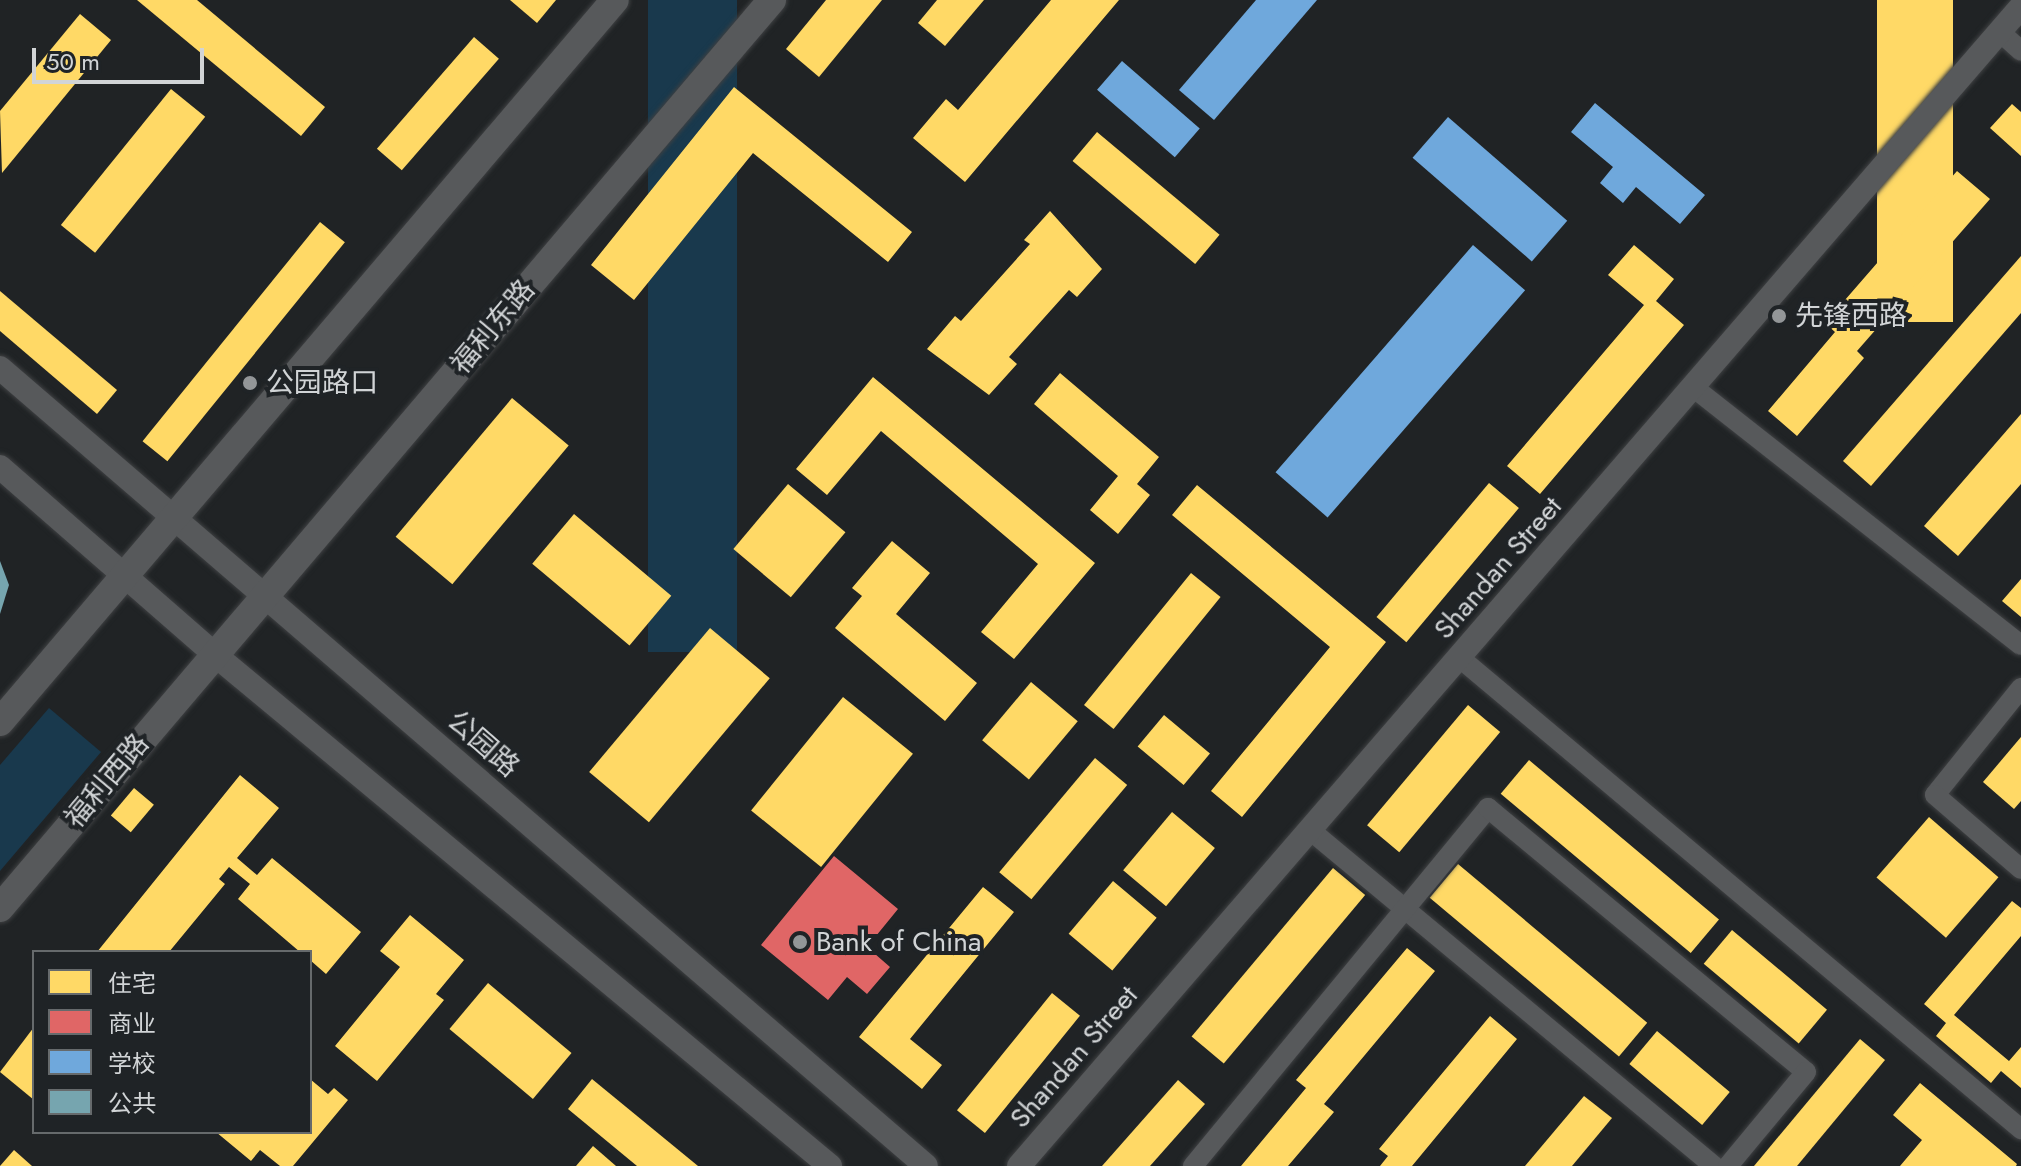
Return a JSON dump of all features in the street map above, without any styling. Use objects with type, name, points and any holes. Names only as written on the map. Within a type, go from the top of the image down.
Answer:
[{"type":"main road","points":[[0,722],[615,0]]},
{"type":"main road","name":"福利东路","points":[[214,654],[772,0]]},
{"type":"main road","name":"福利西路","points":[[0,908],[214,654]]},
{"type":"street","name":"Shandan Street","points":[[1019,1166],[2021,7]]},
{"type":"street","points":[[2000,32],[2021,51]]},
{"type":"street","name":"公园路","points":[[0,368],[926,1166]]},
{"type":"street","points":[[1693,387],[2021,645]]},
{"type":"street","points":[[0,467],[214,654],[830,1166]]},
{"type":"street","points":[[1460,658],[2021,1129]]},
{"type":"street","points":[[2021,688],[1935,795],[2021,869]]},
{"type":"street","points":[[1193,1166],[1488,808],[1806,1072],[1728,1166]]},
{"type":"street","points":[[1310,830],[1714,1166]]},
{"type":"shaded area","points":[[648,0],[737,0],[737,652],[648,652]]},
{"type":"shaded area","points":[[49,708],[101,752],[0,871],[0,765]]},
{"type":"building: 住宅","points":[[137,0],[197,0],[325,107],[301,136]]},
{"type":"building: 住宅","points":[[510,0],[556,0],[537,23]]},
{"type":"building: 住宅","points":[[826,0],[882,0],[819,77],[786,49]]},
{"type":"building: 住宅","points":[[937,0],[984,0],[945,46],[918,23]]},
{"type":"building: 住宅","points":[[1051,0],[1119,0],[965,182],[913,138],[946,99],[958,110]]},
{"type":"building: 住宅","points":[[1877,0],[1953,0],[1953,322],[1877,322]]},
{"type":"building: 住宅","points":[[80,14],[111,40],[2,173],[0,111]]},
{"type":"building: 住宅","points":[[474,37],[499,59],[402,170],[377,149]]},
{"type":"building: 住宅","points":[[734,87],[912,232],[888,262],[753,153],[634,300],[591,265]]},
{"type":"building: 住宅","points":[[171,89],[205,117],[95,253],[61,225]]},
{"type":"building: 住宅","points":[[2012,104],[2021,112],[2021,156],[1990,128]]},
{"type":"building: 住宅","points":[[1097,132],[1220,235],[1195,264],[1073,161]]},
{"type":"building: 住宅","points":[[1957,171],[1990,199],[1857,351],[1864,358],[1797,436],[1768,411],[1835,332],[1825,323]]},
{"type":"building: 住宅","points":[[1050,211],[1102,269],[1077,297],[1069,290],[1009,357],[1017,364],[989,395],[927,349],[955,316],[961,321],[1030,244],[1024,240]]},
{"type":"building: 住宅","points":[[320,222],[345,242],[167,461],[143,441]]},
{"type":"building: 住宅","points":[[1634,245],[1674,279],[1656,301],[1684,325],[1540,494],[1507,466],[1644,305],[1608,275]]},
{"type":"building: 住宅","points":[[2021,256],[2021,313],[1871,486],[1843,461]]},
{"type":"building: 住宅","points":[[0,291],[117,390],[97,414],[0,331]]},
{"type":"building: 住宅","points":[[1060,373],[1159,457],[1137,484],[1150,495],[1118,534],[1090,510],[1118,476],[1034,404]]},
{"type":"building: 住宅","points":[[873,377],[1095,563],[1014,659],[981,632],[1038,564],[881,431],[827,495],[796,469]]},
{"type":"building: 住宅","points":[[512,398],[569,446],[452,584],[396,537]]},
{"type":"building: 住宅","points":[[2021,414],[2021,484],[1958,556],[1924,526]]},
{"type":"building: 住宅","points":[[1489,483],[1519,508],[1406,642],[1377,617]]},
{"type":"building: 住宅","points":[[788,484],[845,532],[791,597],[733,549]]},
{"type":"building: 住宅","points":[[1197,485],[1386,642],[1242,817],[1211,791],[1330,647],[1172,515]]},
{"type":"building: 住宅","points":[[574,514],[671,596],[630,645],[532,564]]},
{"type":"building: 住宅","points":[[892,541],[930,573],[896,614],[977,683],[945,721],[835,628],[862,596],[852,588]]},
{"type":"building: 住宅","points":[[1191,573],[1221,597],[1114,729],[1084,705]]},
{"type":"building: 住宅","points":[[2021,579],[2021,617],[2002,601]]},
{"type":"building: 住宅","points":[[710,628],[770,678],[649,822],[589,772]]},
{"type":"building: 住宅","points":[[1031,682],[1078,721],[1029,779],[982,740]]},
{"type":"building: 住宅","points":[[843,697],[913,754],[821,867],[751,810]]},
{"type":"building: 住宅","points":[[1468,705],[1500,732],[1399,852],[1367,825]]},
{"type":"building: 住宅","points":[[1164,715],[1210,754],[1184,785],[1138,746]]},
{"type":"building: 住宅","points":[[2021,737],[2021,801],[2014,809],[1983,782]]},
{"type":"building: 住宅","points":[[1095,758],[1127,785],[1031,899],[999,872]]},
{"type":"building: 住宅","points":[[1529,760],[1719,919],[1691,953],[1501,794]]},
{"type":"building: 住宅","points":[[240,775],[279,808],[237,858],[257,875],[272,858],[361,932],[326,974],[312,962],[312,950],[298,950],[238,899],[250,884],[229,867],[219,879],[225,884],[171,950],[99,950]]},
{"type":"building: 住宅","points":[[134,788],[154,805],[131,832],[111,816]]},
{"type":"building: 住宅","points":[[1172,812],[1215,848],[1166,906],[1123,870]]},
{"type":"building: 住宅","points":[[1929,817],[1998,877],[1946,938],[1877,877]]},
{"type":"building: 住宅","points":[[1458,864],[1647,1023],[1619,1056],[1430,898]]},
{"type":"building: 住宅","points":[[1333,868],[1365,895],[1224,1064],[1192,1037]]},
{"type":"building: 住宅","points":[[1113,881],[1157,918],[1112,970],[1069,934]]},
{"type":"building: 住宅","points":[[983,887],[1014,912],[910,1039],[942,1065],[922,1089],[859,1037]]},
{"type":"building: 住宅","points":[[2012,901],[2021,908],[2021,936],[1954,1015],[2009,1061],[2021,1047],[2021,1088],[2001,1071],[1991,1083],[1936,1036],[1946,1023],[1924,1004]]},
{"type":"building: 住宅","points":[[410,915],[464,960],[436,994],[444,1000],[377,1081],[335,1046],[400,967],[380,951]]},
{"type":"building: 住宅","points":[[1732,930],[1827,1010],[1799,1043],[1704,964]]},
{"type":"building: 住宅","points":[[1407,948],[1435,971],[1324,1104],[1334,1112],[1288,1166],[1241,1166],[1306,1088],[1296,1080]]},
{"type":"building: 住宅","points":[[488,983],[571,1053],[533,1099],[449,1029]]},
{"type":"building: 住宅","points":[[1052,993],[1080,1016],[985,1133],[957,1110]]},
{"type":"building: 住宅","points":[[1490,1016],[1517,1039],[1412,1166],[1380,1166],[1388,1156],[1379,1149]]},
{"type":"building: 住宅","points":[[32,1030],[32,1098],[0,1072]]},
{"type":"building: 住宅","points":[[1657,1031],[1730,1092],[1702,1125],[1629,1064]]},
{"type":"building: 住宅","points":[[1860,1039],[1885,1060],[1797,1166],[1754,1166]]},
{"type":"building: 住宅","points":[[592,1079],[698,1166],[637,1166],[568,1109]]},
{"type":"building: 住宅","points":[[1178,1080],[1205,1104],[1150,1166],[1102,1166]]},
{"type":"building: 住宅","points":[[312,1081],[328,1094],[334,1088],[348,1100],[293,1166],[280,1166],[260,1150],[251,1161],[218,1134],[312,1134]]},
{"type":"building: 住宅","points":[[1920,1083],[2016,1166],[1900,1166],[1922,1140],[1893,1115]]},
{"type":"building: 住宅","points":[[1584,1096],[1612,1118],[1572,1166],[1525,1166]]},
{"type":"building: 住宅","points":[[593,1146],[616,1166],[576,1166]]},
{"type":"building: 住宅","points":[[14,1150],[32,1166],[0,1166]]},
{"type":"building: 商业","points":[[834,856],[898,909],[867,947],[890,967],[867,994],[847,977],[828,1000],[761,945]]},
{"type":"building: 学校","points":[[1256,0],[1317,0],[1214,120],[1179,90]]},
{"type":"building: 学校","points":[[1122,61],[1200,129],[1175,157],[1097,90]]},
{"type":"building: 学校","points":[[1595,103],[1705,195],[1680,224],[1636,187],[1623,203],[1600,183],[1613,167],[1571,132]]},
{"type":"building: 学校","points":[[1448,117],[1567,221],[1532,261],[1413,158]]},
{"type":"building: 学校","points":[[1473,245],[1525,290],[1328,517],[1276,472]]},
{"type":"building: 公共","points":[[0,561],[9,585],[0,614]]},
{"type":"place","name":"先锋西路","points":[[1779,316]]},
{"type":"place","name":"公园路口","points":[[250,383]]},
{"type":"place","name":"Bank of China","points":[[800,942]]}]
